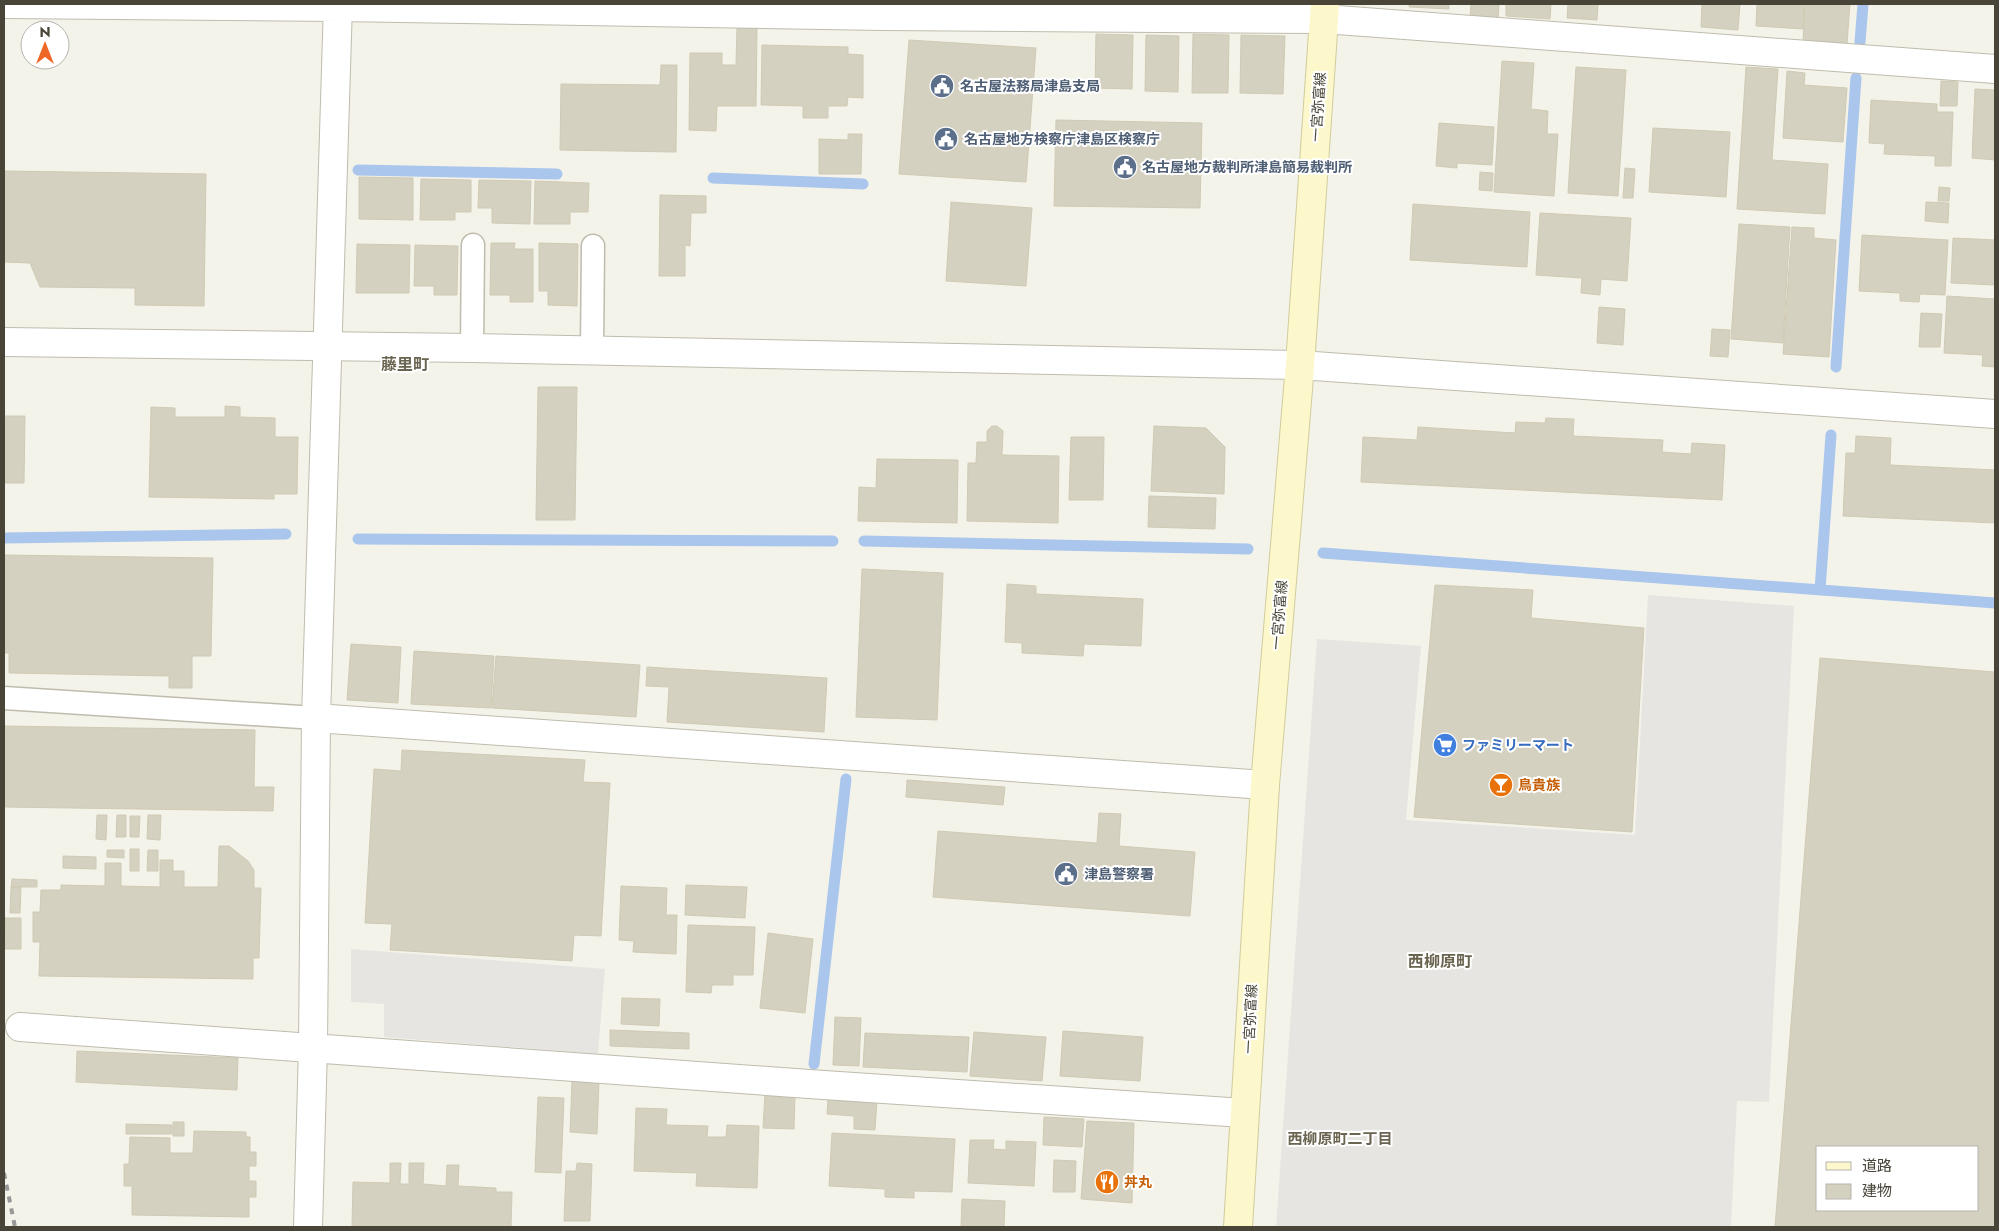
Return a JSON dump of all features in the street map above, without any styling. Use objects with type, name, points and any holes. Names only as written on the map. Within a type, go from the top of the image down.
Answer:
[{"type":"main road","name":"一宮弥富線","points":[[1238,1227],[1265,785],[1300,365],[1324,12]]},
{"type":"street","points":[[4,4],[338,5],[883,16],[1324,12],[1995,69]]},
{"type":"street","points":[[308,1227],[313,1047],[316,718],[338,5]]},
{"type":"street","points":[[4,342],[472,348],[1300,365],[1995,414]]},
{"type":"street","points":[[316,718],[1265,785]]},
{"type":"street","points":[[20,1027],[809,1084],[1244,1113]]},
{"type":"lane","points":[[472,348],[473,245]]},
{"type":"lane","points":[[592,351],[593,246]]},
{"type":"lane","points":[[4,698],[316,718]]},
{"type":"shaded area","points":[[1648,595],[1794,606],[1769,1102],[1737,1101],[1731,1227],[1276,1227],[1317,639],[1421,646],[1406,820],[1635,835]]},
{"type":"shaded area","points":[[351,949],[605,969],[598,1054],[384,1037],[384,1004],[351,1002]]},
{"type":"building","points":[[1409,4],[1449,4],[1449,9],[1409,7]]},
{"type":"building","points":[[1471,4],[1499,5],[1498,19],[1470,18]]},
{"type":"building","points":[[1506,4],[1551,4],[1550,19],[1506,16]]},
{"type":"building","points":[[1568,4],[1598,4],[1597,20],[1567,18]]},
{"type":"building","points":[[1702,4],[1740,4],[1738,30],[1701,27]]},
{"type":"building","points":[[1757,4],[1804,4],[1803,29],[1756,26]]},
{"type":"building","points":[[1805,4],[1850,4],[1847,44],[1803,41]]},
{"type":"building","points":[[737,27],[757,28],[756,106],[717,106],[716,131],[689,130],[690,53],[722,53],[722,65],[736,65]]},
{"type":"building","points":[[1096,34],[1133,35],[1132,89],[1095,88]]},
{"type":"building","points":[[1193,34],[1229,35],[1228,93],[1192,93]]},
{"type":"building","points":[[1146,35],[1179,36],[1178,92],[1145,91]]},
{"type":"building","points":[[1241,35],[1285,36],[1283,94],[1240,93]]},
{"type":"building","points":[[909,40],[1036,48],[1026,182],[899,174]]},
{"type":"building","points":[[762,45],[848,47],[848,54],[863,55],[863,98],[848,97],[847,106],[828,106],[828,118],[803,118],[803,106],[761,105]]},
{"type":"building","points":[[1502,61],[1534,63],[1531,109],[1548,111],[1547,134],[1558,134],[1554,196],[1494,192]]},
{"type":"building","points":[[661,65],[677,65],[676,152],[560,150],[561,84],[660,85]]},
{"type":"building","points":[[1576,67],[1626,70],[1618,196],[1568,193]]},
{"type":"building","points":[[1746,67],[1778,69],[1772,160],[1828,164],[1825,214],[1737,209]]},
{"type":"building","points":[[1787,71],[1805,73],[1804,85],[1847,88],[1843,142],[1783,138]]},
{"type":"building","points":[[1941,81],[1958,82],[1957,106],[1940,106]]},
{"type":"building","points":[[1975,89],[1995,90],[1995,160],[1972,158]]},
{"type":"building","points":[[1871,100],[1937,104],[1937,112],[1953,112],[1951,166],[1935,166],[1935,156],[1884,154],[1885,144],[1869,143]]},
{"type":"building","points":[[1056,120],[1202,123],[1200,208],[1054,206]]},
{"type":"building","points":[[1439,123],[1494,127],[1492,165],[1457,163],[1457,168],[1436,166]]},
{"type":"building","points":[[1653,128],[1730,132],[1726,197],[1649,192]]},
{"type":"building","points":[[848,134],[862,134],[861,174],[819,174],[819,139],[848,140]]},
{"type":"building","points":[[1625,168],[1635,169],[1633,198],[1623,198]]},
{"type":"building","points":[[4,171],[206,174],[204,306],[135,305],[135,288],[40,287],[30,263],[4,262]]},
{"type":"building","points":[[1480,172],[1493,173],[1492,191],[1479,190]]},
{"type":"building","points":[[359,177],[413,178],[413,220],[359,219]]},
{"type":"building","points":[[421,179],[471,180],[471,212],[455,212],[455,220],[420,220]]},
{"type":"building","points":[[479,180],[531,181],[530,224],[492,223],[492,208],[478,208]]},
{"type":"building","points":[[535,181],[589,183],[588,212],[570,212],[570,224],[534,224]]},
{"type":"building","points":[[1939,187],[1950,188],[1949,201],[1938,201]]},
{"type":"building","points":[[660,195],[706,196],[706,213],[691,213],[690,246],[685,245],[685,276],[659,276]]},
{"type":"building","points":[[951,202],[1032,208],[1026,286],[946,281]]},
{"type":"building","points":[[1926,202],[1949,203],[1948,223],[1925,221]]},
{"type":"building","points":[[1413,204],[1530,212],[1527,267],[1410,260]]},
{"type":"building","points":[[1540,213],[1631,218],[1627,281],[1601,279],[1600,295],[1581,293],[1582,278],[1536,275]]},
{"type":"building","points":[[1739,224],[1790,227],[1783,343],[1731,339]]},
{"type":"building","points":[[1792,227],[1814,228],[1814,238],[1836,240],[1829,357],[1783,354]]},
{"type":"building","points":[[1862,235],[1948,240],[1945,295],[1920,294],[1919,302],[1900,301],[1900,293],[1859,291]]},
{"type":"building","points":[[1953,238],[1995,240],[1995,285],[1951,283]]},
{"type":"building","points":[[491,243],[515,243],[514,249],[533,249],[533,302],[510,302],[510,295],[490,295]]},
{"type":"building","points":[[539,243],[578,244],[577,306],[548,305],[548,291],[539,291]]},
{"type":"building","points":[[357,244],[410,245],[409,293],[356,293]]},
{"type":"building","points":[[415,245],[458,246],[457,295],[434,295],[434,286],[414,286]]},
{"type":"building","points":[[1947,296],[1995,299],[1995,367],[1982,366],[1983,355],[1944,353]]},
{"type":"building","points":[[1599,307],[1625,309],[1623,345],[1597,343]]},
{"type":"building","points":[[1921,313],[1942,314],[1940,347],[1919,347]]},
{"type":"building","points":[[1712,329],[1730,330],[1728,357],[1710,356]]},
{"type":"building","points":[[538,387],[577,387],[575,520],[536,520]]},
{"type":"building","points":[[225,406],[240,407],[240,417],[275,418],[275,437],[298,437],[297,494],[274,494],[274,499],[149,497],[151,407],[175,408],[175,417],[225,417]]},
{"type":"building","points":[[4,416],[25,416],[24,483],[4,483]]},
{"type":"building","points":[[1546,418],[1574,419],[1573,436],[1663,440],[1662,452],[1691,454],[1692,443],[1725,445],[1722,500],[1361,482],[1363,437],[1417,440],[1418,427],[1515,433],[1516,422],[1545,423]]},
{"type":"building","points":[[992,426],[997,426],[1003,431],[1002,455],[1059,456],[1058,523],[967,521],[968,463],[976,463],[977,442],[987,442],[987,431]]},
{"type":"building","points":[[1154,426],[1206,428],[1225,447],[1224,494],[1151,491]]},
{"type":"building","points":[[1856,436],[1891,438],[1890,465],[1995,470],[1995,523],[1843,516],[1846,453],[1855,453]]},
{"type":"building","points":[[1071,437],[1104,437],[1103,500],[1069,500]]},
{"type":"building","points":[[877,459],[958,460],[957,523],[858,521],[859,487],[876,488]]},
{"type":"building","points":[[1149,496],[1216,498],[1215,529],[1148,527]]},
{"type":"building","points":[[4,555],[213,558],[211,656],[192,656],[192,688],[169,688],[169,676],[9,673],[9,653],[4,653]]},
{"type":"building","points":[[862,569],[943,573],[937,720],[856,717]]},
{"type":"building","points":[[1007,584],[1036,586],[1036,594],[1143,599],[1141,646],[1084,644],[1083,656],[1022,653],[1022,643],[1005,642]]},
{"type":"building","points":[[1435,585],[1533,590],[1531,618],[1644,628],[1632,832],[1414,817]]},
{"type":"building","points":[[351,644],[401,647],[398,703],[347,700]]},
{"type":"building","points":[[414,651],[494,656],[491,708],[411,704]]},
{"type":"building","points":[[496,656],[640,665],[636,717],[492,708]]},
{"type":"building","points":[[1820,658],[1995,672],[1995,1227],[1775,1227]]},
{"type":"building","points":[[647,667],[827,678],[824,732],[667,722],[669,687],[646,686]]},
{"type":"building","points":[[4,726],[255,730],[254,787],[274,787],[273,811],[4,807]]},
{"type":"building","points":[[402,750],[585,760],[583,782],[610,783],[601,936],[574,935],[572,961],[390,950],[392,924],[365,923],[374,769],[401,771]]},
{"type":"building","points":[[907,780],[1005,787],[1003,805],[906,797]]},
{"type":"building","points":[[1099,813],[1121,814],[1119,846],[1195,852],[1190,916],[933,897],[938,831],[1097,843]]},
{"type":"building","points":[[97,815],[107,815],[106,840],[96,839]]},
{"type":"building","points":[[117,815],[126,815],[126,837],[116,837]]},
{"type":"building","points":[[148,815],[161,815],[160,840],[147,839]]},
{"type":"building","points":[[130,816],[140,816],[139,837],[130,837]]},
{"type":"building","points":[[219,846],[229,846],[248,861],[254,870],[254,888],[261,888],[259,958],[253,958],[253,979],[39,976],[40,942],[33,942],[33,912],[40,912],[41,890],[61,890],[61,885],[105,886],[105,863],[121,863],[121,886],[160,887],[160,860],[173,860],[173,871],[184,871],[184,887],[218,887]]},
{"type":"building","points":[[130,849],[139,849],[139,871],[130,871]]},
{"type":"building","points":[[107,850],[124,850],[124,858],[107,857]]},
{"type":"building","points":[[148,850],[158,850],[158,871],[147,871]]},
{"type":"building","points":[[63,856],[96,857],[96,869],[63,868]]},
{"type":"building","points":[[12,879],[37,880],[37,887],[11,887]]},
{"type":"building","points":[[686,885],[747,887],[745,918],[685,915]]},
{"type":"building","points":[[621,886],[667,888],[666,915],[677,915],[676,954],[633,952],[634,941],[619,940]]},
{"type":"building","points":[[11,887],[21,887],[20,913],[10,913]]},
{"type":"building","points":[[5,918],[21,918],[21,949],[4,949]]},
{"type":"building","points":[[688,925],[755,927],[753,975],[733,975],[733,985],[712,985],[711,993],[686,992]]},
{"type":"building","points":[[768,933],[813,939],[805,1013],[760,1008]]},
{"type":"building","points":[[622,998],[660,999],[659,1026],[621,1024]]},
{"type":"building","points":[[835,1017],[861,1018],[859,1066],[833,1065]]},
{"type":"building","points":[[610,1030],[689,1033],[689,1049],[610,1046]]},
{"type":"building","points":[[1063,1031],[1143,1037],[1140,1081],[1060,1076]]},
{"type":"building","points":[[974,1032],[1046,1037],[1042,1081],[970,1076]]},
{"type":"building","points":[[865,1033],[969,1037],[967,1072],[863,1067]]},
{"type":"building","points":[[77,1051],[238,1058],[237,1090],[76,1082]]},
{"type":"building","points":[[572,1081],[599,1082],[597,1134],[570,1132]]},
{"type":"building","points":[[765,1094],[795,1096],[794,1129],[763,1128]]},
{"type":"building","points":[[538,1097],[564,1098],[561,1173],[535,1172]]},
{"type":"building","points":[[828,1098],[877,1100],[875,1130],[854,1129],[854,1116],[827,1114]]},
{"type":"building","points":[[636,1108],[667,1109],[666,1125],[708,1126],[707,1137],[726,1137],[727,1125],[759,1126],[757,1188],[696,1186],[697,1173],[634,1171]]},
{"type":"building","points":[[1044,1117],[1084,1119],[1082,1147],[1043,1145]]},
{"type":"building","points":[[1087,1121],[1134,1123],[1132,1203],[1081,1199]]},
{"type":"building","points":[[173,1122],[184,1122],[184,1136],[173,1136]]},
{"type":"building","points":[[126,1124],[172,1125],[172,1134],[126,1134]]},
{"type":"building","points":[[194,1131],[246,1132],[246,1137],[250,1137],[250,1152],[256,1152],[256,1166],[249,1166],[249,1181],[256,1181],[256,1197],[249,1197],[249,1217],[132,1215],[132,1186],[124,1186],[124,1164],[129,1164],[130,1137],[170,1138],[170,1153],[193,1153]]},
{"type":"building","points":[[832,1133],[955,1139],[952,1192],[914,1191],[914,1198],[885,1197],[885,1189],[829,1186]]},
{"type":"building","points":[[970,1140],[994,1140],[993,1149],[1006,1150],[1006,1141],[1036,1142],[1034,1186],[968,1183]]},
{"type":"building","points":[[1054,1160],[1076,1161],[1075,1192],[1053,1192]]},
{"type":"building","points":[[390,1163],[401,1163],[400,1184],[409,1184],[409,1163],[424,1163],[423,1184],[446,1186],[447,1165],[459,1165],[458,1186],[496,1188],[496,1192],[512,1192],[511,1227],[352,1227],[353,1182],[390,1183]]},
{"type":"building","points":[[577,1163],[592,1164],[590,1221],[564,1221],[566,1171],[576,1171]]},
{"type":"building","points":[[962,1199],[1005,1201],[1004,1227],[961,1227]]},
{"type":"waterway","points":[[1860,42],[1863,4]]},
{"type":"waterway","points":[[1836,367],[1856,78]]},
{"type":"waterway","points":[[358,170],[557,174]]},
{"type":"waterway","points":[[713,178],[863,184]]},
{"type":"waterway","points":[[1820,590],[1831,435]]},
{"type":"waterway","points":[[4,538],[286,534]]},
{"type":"waterway","points":[[358,539],[833,541]]},
{"type":"waterway","points":[[864,541],[1248,549]]},
{"type":"waterway","points":[[1323,553],[1995,603]]},
{"type":"waterway","points":[[814,1064],[846,779]]},
{"type":"railway","points":[[4,1173],[15,1227]]},
{"type":"place","name":"名古屋法務局津島支局","points":[[942,86]]},
{"type":"place","name":"名古屋地方検察庁津島区検察庁","points":[[946,139]]},
{"type":"place","name":"名古屋地方裁判所津島簡易裁判所","points":[[1125,167]]},
{"type":"place","name":"ファミリーマート","points":[[1445,745]]},
{"type":"place","name":"鳥貴族","points":[[1501,785]]},
{"type":"place","name":"津島警察署","points":[[1066,874]]},
{"type":"place","name":"丼丸","points":[[1107,1182]]},
{"type":"district","name":"藤里町","points":[[405,364]]},
{"type":"district","name":"西柳原町","points":[[1440,961]]},
{"type":"district","name":"西柳原町二丁目","points":[[1340,1139]]}]
